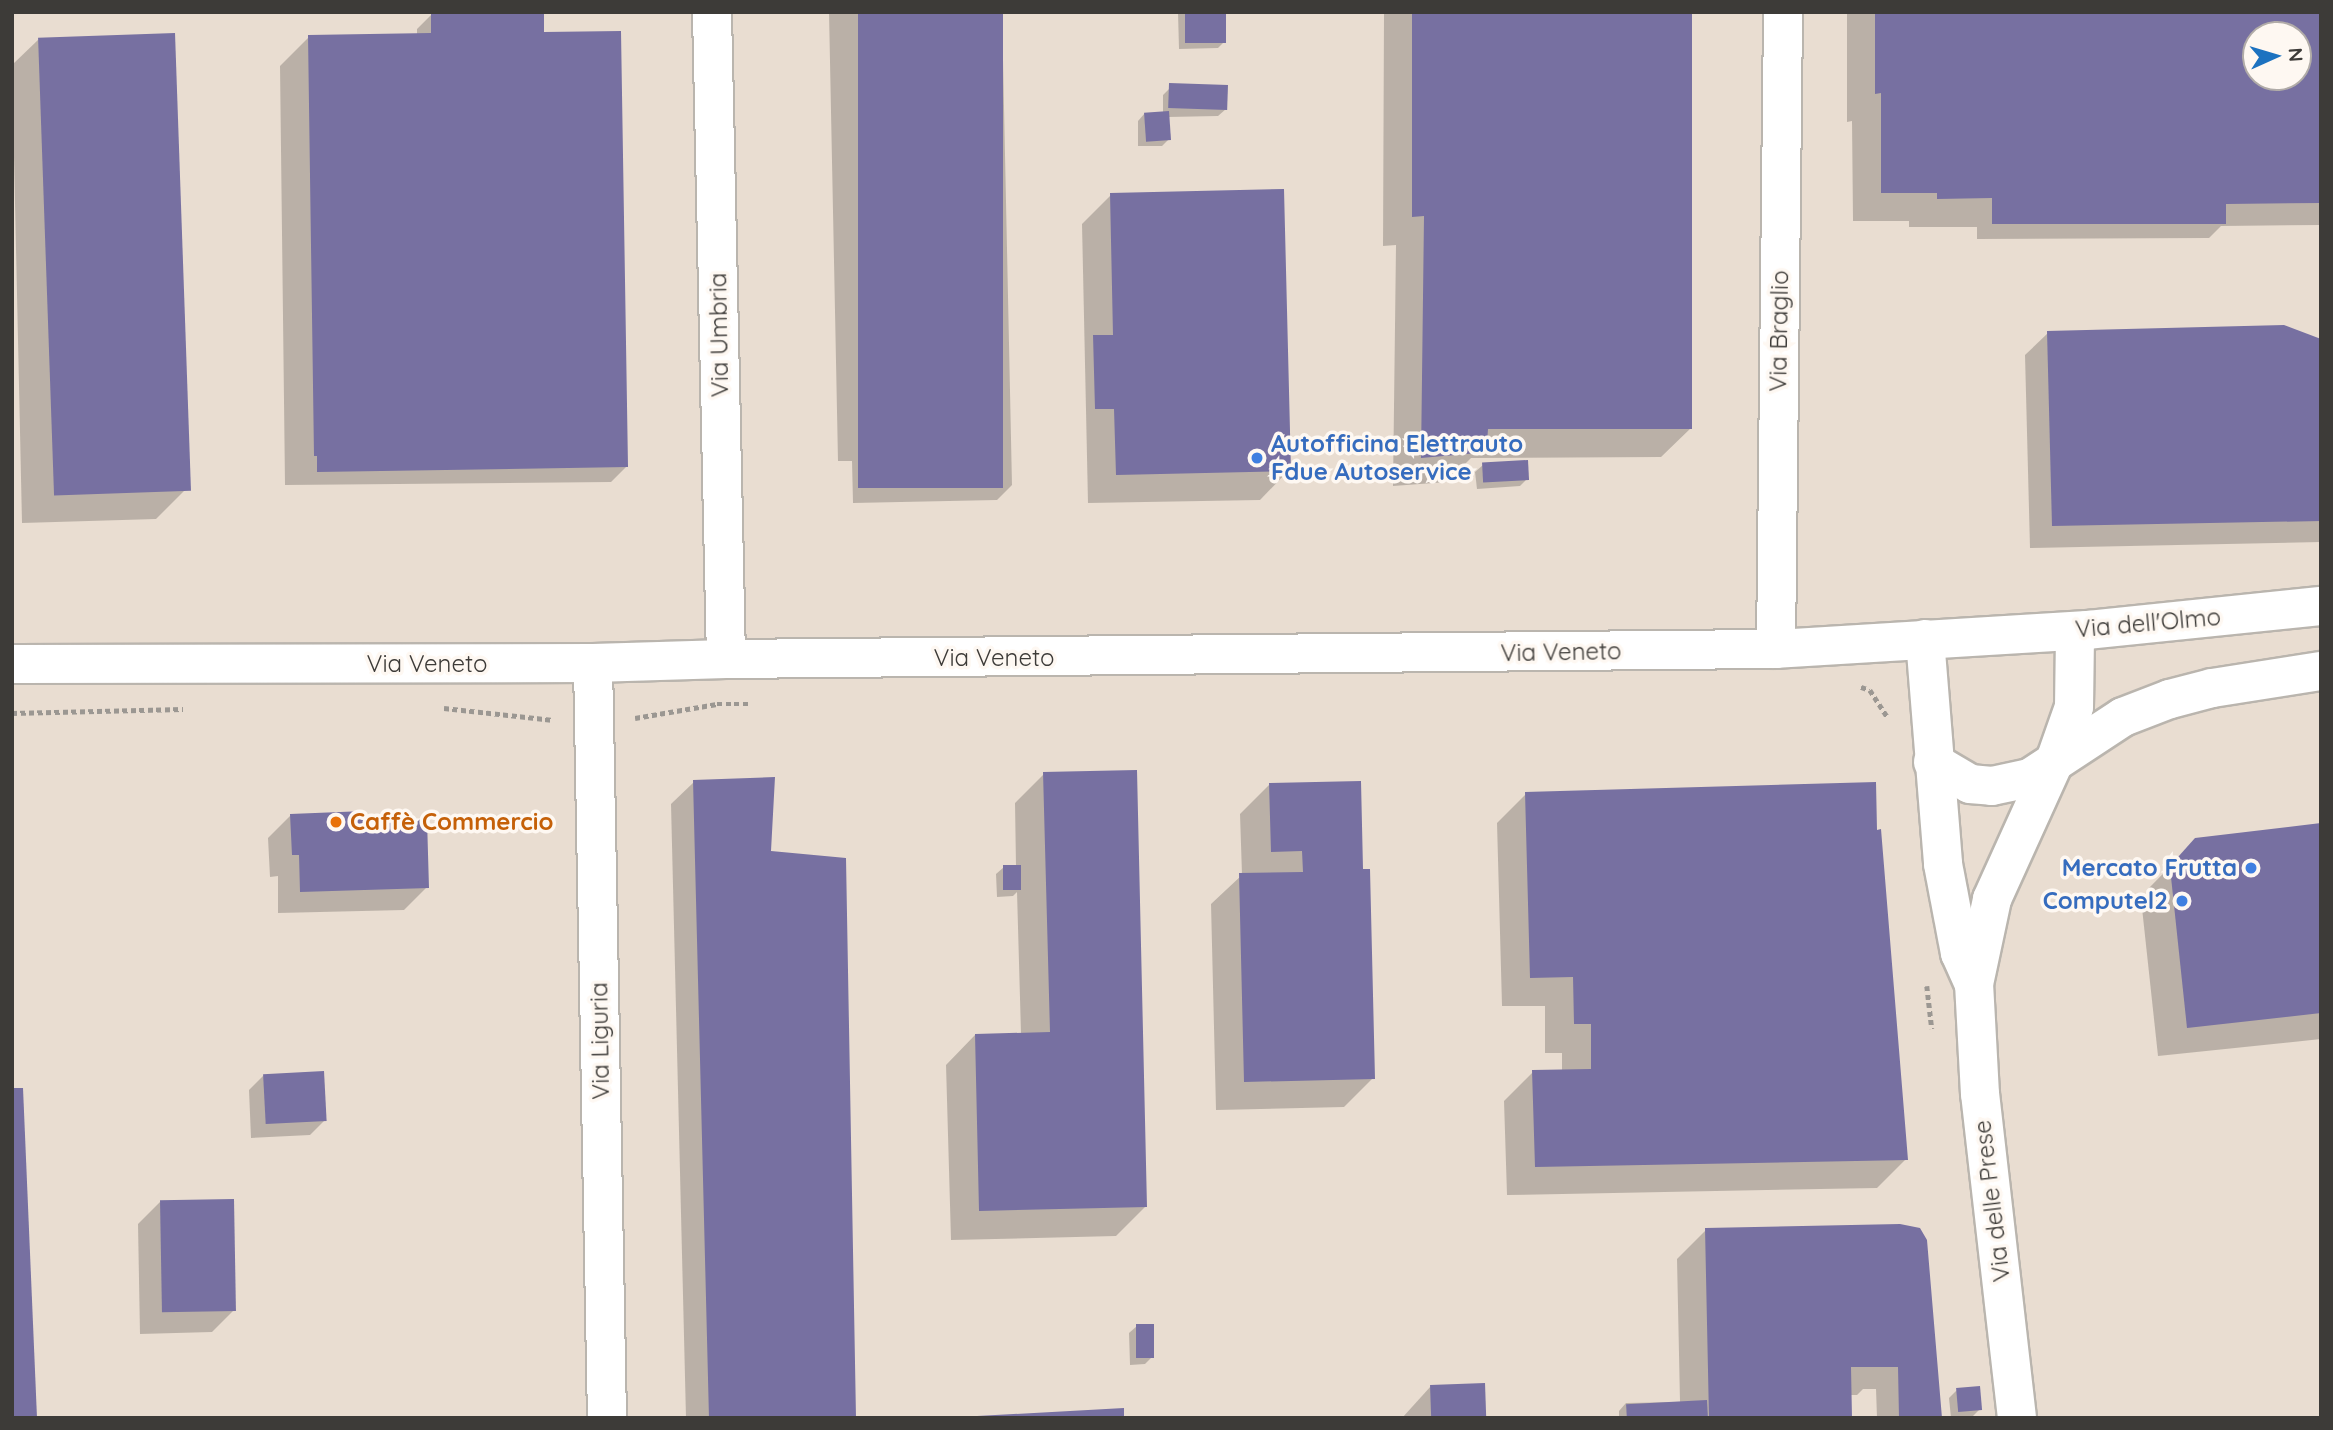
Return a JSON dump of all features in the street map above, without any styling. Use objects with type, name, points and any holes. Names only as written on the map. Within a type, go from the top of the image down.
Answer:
[{"type":"street","name":"Via Umbria","points":[[712,12],[726,659]]},
{"type":"street","name":"Via Braglio","points":[[1776,649],[1783,12]]},
{"type":"street","name":"Via dell'Olmo","points":[[1975,638],[2075,631],[2321,606]]},
{"type":"street","name":"Via delle Prese","points":[[2017,1418],[1980,1103],[1974,984],[1992,899],[2056,758],[2074,707],[2075,631]]},
{"type":"street","name":"Via Veneto","points":[[12,664],[593,663],[726,659],[1776,649],[1975,638]]},
{"type":"street","name":"Via delle Prese","points":[[1925,639],[1943,864],[1960,953],[1974,984]]},
{"type":"street","name":"Via Liguria","points":[[593,663],[607,1418]]},
{"type":"street","points":[[1933,762],[1970,784],[1992,786],[2031,778],[2056,758],[2123,717],[2170,699],[2212,688],[2321,671]]},
{"type":"path","points":[[1859,687],[1870,690],[1891,723]]},
{"type":"path","points":[[434,708],[593,724],[717,705],[758,704]]},
{"type":"path","points":[[12,713],[197,708]]},
{"type":"path","points":[[1926,978],[1932,1032]]},
{"type":"shaded area","points":[[12,12],[2321,12],[2321,1418],[12,1418]]},
{"type":"building","points":[[431,12],[544,12],[544,32],[621,31],[628,467],[317,472],[317,456],[314,456],[308,35],[431,33]]},
{"type":"building","points":[[858,12],[1003,12],[1003,488],[858,488]]},
{"type":"building","points":[[1185,12],[1226,12],[1226,43],[1185,43]]},
{"type":"building","points":[[1412,12],[1692,12],[1692,429],[1488,429],[1487,443],[1478,453],[1421,458],[1424,216],[1412,217]]},
{"type":"building","points":[[1875,12],[2321,12],[2321,203],[2226,204],[2226,224],[1992,224],[1992,198],[1937,199],[1937,193],[1881,193],[1881,93],[1875,94]]},
{"type":"building","points":[[175,33],[191,491],[54,496],[38,38]]},
{"type":"building","points":[[1169,83],[1228,85],[1227,110],[1168,108]]},
{"type":"building","points":[[1169,111],[1171,140],[1146,142],[1144,113]]},
{"type":"building","points":[[1284,189],[1291,471],[1116,475],[1114,409],[1095,409],[1093,335],[1113,335],[1110,193]]},
{"type":"building","points":[[2284,325],[2321,339],[2321,521],[2052,526],[2047,331]]},
{"type":"building","points":[[1528,460],[1529,480],[1483,482],[1482,462]]},
{"type":"building","points":[[1137,770],[1147,1207],[979,1211],[975,1034],[1050,1032],[1043,772]]},
{"type":"building","points":[[775,777],[771,851],[846,858],[856,1418],[709,1418],[693,780]]},
{"type":"building","points":[[1361,781],[1363,869],[1370,869],[1375,1079],[1244,1082],[1239,873],[1303,872],[1302,851],[1271,852],[1269,783]]},
{"type":"building","points":[[1876,782],[1877,830],[1881,829],[1908,1160],[1535,1167],[1532,1070],[1591,1069],[1591,1024],[1574,1024],[1573,977],[1530,978],[1525,792]]},
{"type":"building","points":[[365,811],[366,820],[427,819],[429,888],[300,892],[299,855],[292,855],[290,814]]},
{"type":"building","points":[[2321,823],[2321,1013],[2187,1028],[2171,877],[2178,857],[2195,838]]},
{"type":"building","points":[[1003,865],[1021,865],[1021,890],[1003,890]]},
{"type":"building","points":[[324,1071],[327,1121],[266,1124],[263,1074]]},
{"type":"building","points":[[12,1088],[23,1088],[37,1418],[12,1418]]},
{"type":"building","points":[[234,1199],[236,1311],[162,1312],[160,1200]]},
{"type":"building","points":[[1900,1224],[1920,1228],[1927,1240],[1942,1418],[1899,1418],[1898,1367],[1851,1367],[1852,1418],[1709,1418],[1705,1228]]},
{"type":"building","points":[[1136,1324],[1154,1324],[1154,1358],[1136,1358]]},
{"type":"building","points":[[1485,1383],[1486,1418],[1431,1418],[1430,1385]]},
{"type":"building","points":[[1980,1386],[1982,1410],[1958,1412],[1956,1388]]},
{"type":"building","points":[[1707,1400],[1708,1418],[1627,1418],[1626,1404]]},
{"type":"building","points":[[1124,1408],[1124,1418],[977,1418],[977,1416]]},
{"type":"place","name":"Autofficina Elettrauto Fdue Autoservice","points":[[1257,458]]},
{"type":"place","name":"Caffè Commercio","points":[[336,822]]},
{"type":"place","name":"Mercato Frutta","points":[[2251,868]]},
{"type":"place","name":"Computel2","points":[[2182,901]]}]
